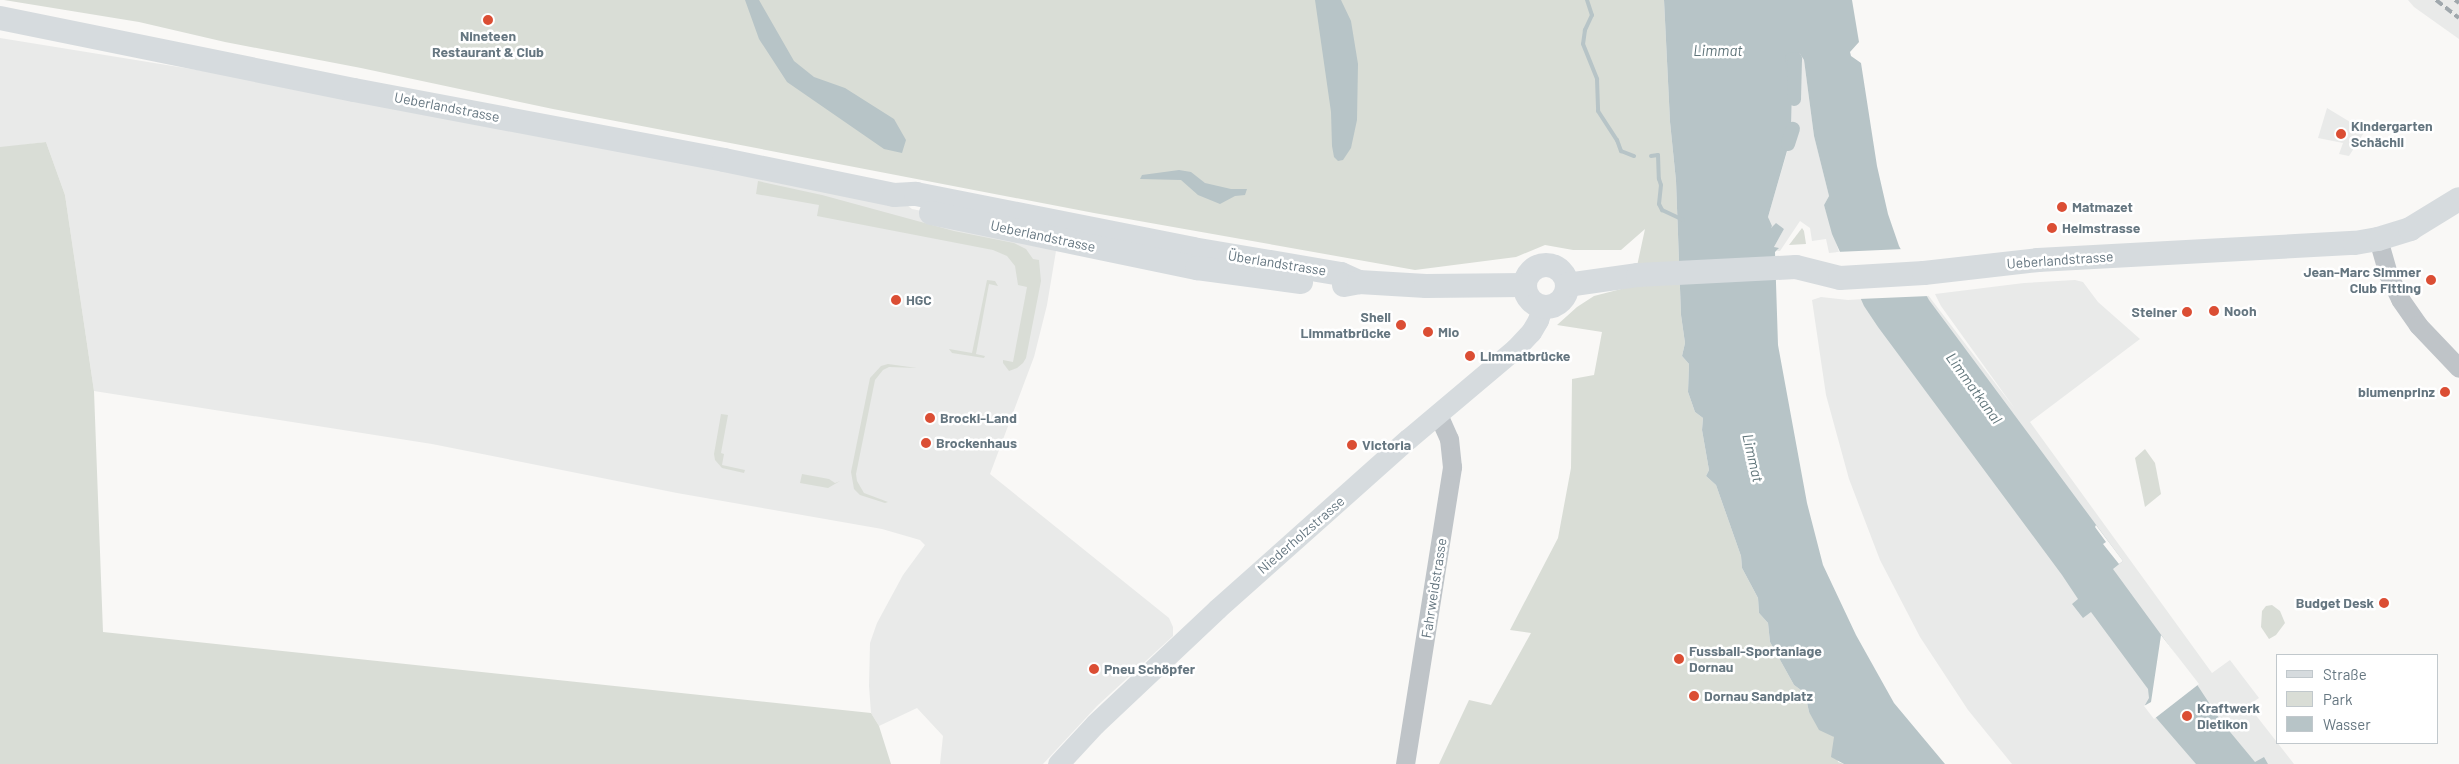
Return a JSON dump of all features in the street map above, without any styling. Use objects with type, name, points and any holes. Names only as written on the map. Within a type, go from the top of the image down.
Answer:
[{"type":"main road","name":"Ueberlandstrasse","points":[[0,18],[344,88],[724,160],[894,195],[916,194],[1195,259]]},
{"type":"main road","name":"Ueberlandstrasse","points":[[1567,285],[1653,274],[1806,269],[1840,278],[1924,273],[2038,260],[2313,247],[2378,239],[2410,229],[2459,198]]},
{"type":"main road","name":"Überlandstrasse","points":[[1195,259],[1341,274],[1359,282],[1426,286],[1524,286]]},
{"type":"main road","points":[[1546,265],[1561,271],[1567,285],[1563,300],[1550,308],[1536,306],[1527,297],[1524,286],[1531,271],[1546,265]]},
{"type":"main road","name":"Niederholzstrasse","points":[[1058,764],[1094,724],[1217,609],[1526,338],[1538,320],[1542,308]]},
{"type":"street","points":[[2378,239],[2388,274],[2400,299],[2418,325],[2459,368]]},
{"type":"street","name":"Fahrweidstrasse","points":[[1405,764],[1452,467],[1449,439],[1438,414]]},
{"type":"shaded area","points":[[2408,0],[2459,0],[2459,39],[2414,7]]},
{"type":"shaded area","points":[[0,38],[560,129],[894,195],[912,209],[1058,239],[1047,305],[1034,357],[990,474],[1169,618],[1173,627],[1173,636],[1097,706],[1043,764],[940,764],[943,736],[917,708],[879,726],[871,713],[869,686],[870,643],[877,623],[903,575],[925,545],[920,540],[882,529],[677,493],[432,444],[94,391],[65,195],[46,142],[0,148]]},
{"type":"shaded area","points":[[1795,53],[1800,54],[1804,60],[1814,136],[1829,196],[1824,205],[1839,252],[1829,253],[1826,239],[1812,241],[1810,228],[1800,221],[1780,251],[1776,251],[1778,250],[1774,247],[1784,229],[1774,226],[1771,228],[1768,217],[1789,145],[1787,144],[1791,128],[1793,55]]},
{"type":"shaded area","name":"Kindergarten Schächli","points":[[2327,108],[2365,131],[2349,156],[2339,154],[2343,143],[2318,138]]},
{"type":"shaded area","points":[[2075,280],[2083,282],[2098,302],[2140,339],[2030,422],[2212,673],[2230,660],[2259,698],[2253,702],[2255,706],[2251,709],[2276,741],[2276,744],[2278,744],[2294,764],[2012,764],[1968,710],[1920,637],[1880,560],[1849,479],[1826,395],[1812,300],[1821,297],[1848,300],[1928,295],[2015,409],[1941,306],[1935,294],[2024,283]]},
{"type":"green space","points":[[4,0],[1664,0],[1670,122],[1676,181],[1681,315],[1685,343],[1682,356],[1689,364],[1688,392],[1695,412],[1703,418],[1702,430],[1709,470],[1706,476],[1716,485],[1741,556],[1742,568],[1758,598],[1759,613],[1768,623],[1770,642],[1794,685],[1805,693],[1809,712],[1834,737],[1838,762],[1844,764],[1439,764],[1469,700],[1491,705],[1531,633],[1510,630],[1558,538],[1571,468],[1572,379],[1594,375],[1602,332],[1557,325],[1577,307],[1594,296],[1625,288],[1637,266],[1645,229],[1621,250],[1573,250],[1545,245],[1516,257],[1415,270],[1094,213],[553,109],[361,68],[225,42],[139,22]]},
{"type":"green space","points":[[46,142],[65,195],[94,391],[103,632],[871,713],[879,726],[891,764],[0,764],[0,147]]},
{"type":"green space","points":[[758,181],[822,195],[954,231],[1014,243],[1026,249],[1033,259],[1039,260],[1041,281],[1026,358],[1023,363],[1009,371],[1003,363],[1003,360],[1013,362],[1027,287],[1018,285],[1015,266],[1007,256],[993,250],[817,216],[819,205],[756,194]]},
{"type":"green space","points":[[1802,228],[1806,244],[1789,245]]},
{"type":"green space","points":[[987,280],[995,281],[998,286],[989,284],[976,354],[985,356],[984,358],[952,353],[949,349],[972,353]]},
{"type":"green space","points":[[888,364],[917,368],[889,367],[883,370],[875,380],[856,474],[857,481],[864,493],[888,502],[885,503],[860,495],[854,489],[851,472],[870,378],[881,366]]},
{"type":"green space","points":[[721,414],[728,415],[721,453],[724,454],[722,465],[745,470],[744,473],[722,468],[715,460],[714,454]]},
{"type":"green space","points":[[2145,449],[2155,463],[2161,494],[2145,507],[2135,458]]},
{"type":"green space","points":[[802,474],[829,479],[835,483],[840,481],[828,488],[800,483]]},
{"type":"green space","points":[[2272,605],[2280,611],[2285,623],[2276,635],[2269,639],[2261,627],[2262,611],[2266,606]]},
{"type":"water","points":[[745,0],[759,0],[794,61],[814,77],[845,88],[894,119],[906,140],[902,153],[884,149],[787,82],[759,39]]},
{"type":"water","points":[[1315,0],[1341,0],[1351,21],[1358,64],[1357,120],[1351,148],[1343,160],[1338,161],[1334,157],[1332,146],[1331,112]]},
{"type":"water","name":"Limmat","points":[[1664,0],[1852,0],[1859,42],[1850,52],[1851,56],[1861,63],[1877,166],[1888,214],[1899,246],[1929,300],[2123,561],[2113,569],[2192,677],[2221,721],[2255,762],[2264,757],[2268,764],[2196,764],[2145,705],[2149,698],[2148,689],[2091,612],[2083,618],[2072,604],[2078,599],[2062,575],[1864,306],[1832,234],[1824,205],[1829,196],[1814,136],[1804,60],[1800,54],[1795,53],[1793,55],[1791,128],[1787,144],[1789,144],[1768,217],[1771,228],[1776,223],[1784,229],[1774,247],[1779,248],[1775,252],[1778,345],[1807,503],[1823,565],[1856,635],[1894,703],[1945,764],[1844,764],[1831,757],[1834,737],[1819,730],[1809,712],[1805,693],[1794,685],[1770,642],[1768,623],[1759,613],[1758,598],[1742,568],[1741,556],[1716,485],[1706,476],[1709,470],[1702,430],[1703,418],[1695,412],[1688,392],[1689,364],[1682,356],[1685,343],[1681,315],[1676,181],[1670,122]]},
{"type":"water","points":[[1179,170],[1191,172],[1205,183],[1231,189],[1247,189],[1245,195],[1235,196],[1220,204],[1198,195],[1181,180],[1140,179],[1142,175]]},
{"type":"pier","points":[[1904,249],[1929,296],[1859,299],[1836,252]]},
{"type":"pier","points":[[2096,525],[2123,561],[2119,564],[2103,544],[2106,542],[2095,527]]},
{"type":"pier","points":[[2161,635],[2199,684],[2154,719],[2144,706],[2151,702]]},
{"type":"waterway","points":[[1587,0],[1592,15],[1585,30],[1583,44],[1597,79],[1598,111],[1617,140],[1621,151],[1634,156]]},
{"type":"waterway","points":[[1792,59],[1795,59],[1794,99]]},
{"type":"waterway","points":[[1788,144],[1793,129]]},
{"type":"waterway","points":[[1651,156],[1658,155],[1661,185],[1659,204],[1662,210],[1683,220]]},
{"type":"railway","points":[[2436,0],[2459,18]]},
{"type":"railway","points":[[2455,0],[2459,3]]},
{"type":"place","name":"Nineteen Restaurant & Club","points":[[488,20]]},
{"type":"place","name":"Kindergarten Schächli","points":[[2341,134]]},
{"type":"place","name":"Matmazet","points":[[2062,207]]},
{"type":"place","name":"Heimstrasse","points":[[2052,228]]},
{"type":"place","name":"Jean-Marc Simmer Club Fitting","points":[[2431,280]]},
{"type":"place","name":"HGC","points":[[896,300]]},
{"type":"place","name":"Nooh","points":[[2214,311]]},
{"type":"place","name":"Steiner","points":[[2187,312]]},
{"type":"place","name":"Shell Limmatbrücke","points":[[1401,325]]},
{"type":"place","name":"Mio","points":[[1428,332]]},
{"type":"place","name":"Limmatbrücke","points":[[1470,356]]},
{"type":"place","name":"blumenprinz","points":[[2445,392]]},
{"type":"place","name":"Brocki-Land","points":[[930,418]]},
{"type":"place","name":"Brockenhaus","points":[[926,443]]},
{"type":"place","name":"Victoria","points":[[1352,445]]},
{"type":"place","name":"Budget Desk","points":[[2384,603]]},
{"type":"place","name":"Fussball-Sportanlage Dornau","points":[[1679,659]]},
{"type":"place","name":"Pneu Schöpfer","points":[[1094,669]]},
{"type":"place","name":"Dornau Sandplatz","points":[[1694,696]]},
{"type":"place","name":"Kraftwerk Dietikon","points":[[2187,716]]},
{"type":"water label","name":"Limmatkanal","points":[[1974,388]]}]
